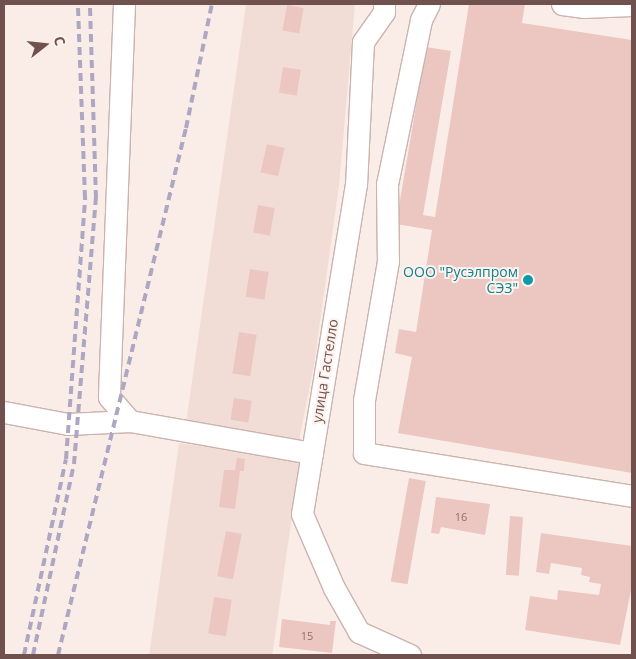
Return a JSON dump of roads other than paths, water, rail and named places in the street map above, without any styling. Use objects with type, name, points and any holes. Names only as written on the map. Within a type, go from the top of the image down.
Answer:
[{"type":"street","points":[[124,4],[109,397],[130,421]]},
{"type":"street","name":"улица Гастелло","points":[[384,4],[384,12],[363,42],[356,184],[302,514],[334,588],[359,632],[410,655]]},
{"type":"street","points":[[429,4],[421,20],[387,184],[388,261],[364,400],[364,453],[632,496]]},
{"type":"street","points":[[562,4],[583,7],[632,5]]},
{"type":"street","points":[[4,412],[68,424],[130,421],[312,453]]},
{"type":"railway","points":[[24,655],[66,459],[85,198],[78,4]]},
{"type":"railway","points":[[33,655],[74,464],[96,198],[90,4]]},
{"type":"railway","points":[[58,655],[186,128],[212,4]]},
{"type":"place","name":"ООО \"Русэлпром СЭЗ\"","points":[[528,280]]}]
